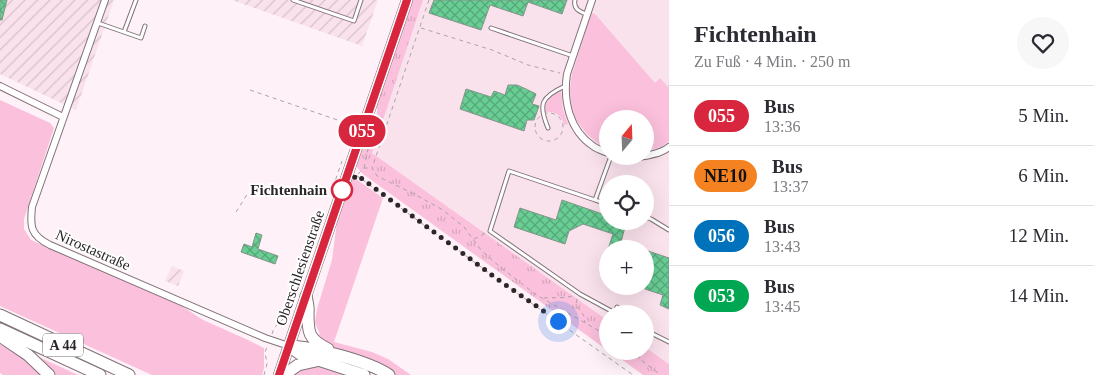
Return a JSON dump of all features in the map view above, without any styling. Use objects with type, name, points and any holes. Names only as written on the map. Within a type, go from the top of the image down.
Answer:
[{"type":"highway","points":[[306,296],[308,328],[311,337],[323,347],[389,375]]},
{"type":"highway","name":"A 44","points":[[0,315],[129,375]]},
{"type":"highway","name":"A 44","points":[[0,329],[100,375]]},
{"type":"highway","points":[[0,336],[28,355],[49,375]]},
{"type":"highway","points":[[289,346],[303,347],[348,358]]},
{"type":"highway","points":[[289,346],[300,354],[364,375]]},
{"type":"highway","points":[[284,375],[302,363],[320,361]]},
{"type":"main road","name":"Oberschlesienstraße","points":[[279,375],[407,0]]},
{"type":"street","name":"Nirostastraße","points":[[105,0],[32,206],[30,223],[41,240],[270,340],[289,346]]},
{"type":"street","points":[[592,0],[567,74],[565,86],[567,108],[574,126],[583,137],[599,149]]},
{"type":"street","points":[[0,86],[63,117]]},
{"type":"street","points":[[654,154],[669,147]]},
{"type":"lane","points":[[124,32],[136,0]]},
{"type":"lane","points":[[293,0],[354,21],[361,0]]},
{"type":"lane","points":[[574,0],[576,8],[587,14]]},
{"type":"lane","points":[[97,22],[141,38],[145,26]]},
{"type":"lane","points":[[490,28],[573,56]]},
{"type":"lane","points":[[548,128],[542,108],[545,99],[552,92],[565,86]]},
{"type":"lane","points":[[595,200],[608,165]]},
{"type":"lane","points":[[599,201],[509,171],[490,231],[580,294],[599,305]]},
{"type":"lane","points":[[654,220],[669,230]]},
{"type":"lane","points":[[654,334],[669,342]]},
{"type":"path","points":[[372,168],[429,0]]},
{"type":"path","points":[[420,28],[492,50],[528,65],[567,74]]},
{"type":"path","points":[[250,90],[355,126]]},
{"type":"path","points":[[372,133],[364,168],[357,175],[492,275],[633,375]]},
{"type":"path","points":[[364,168],[372,168]]},
{"type":"path","points":[[372,168],[377,176],[443,210],[464,227],[481,250],[535,294],[599,331]]},
{"type":"path","points":[[236,212],[248,192]]},
{"type":"path","points":[[474,240],[490,231]]},
{"type":"path","points":[[264,375],[267,364],[265,352],[274,328],[283,319],[308,252],[319,232]]},
{"type":"path","points":[[543,298],[569,297],[580,294]]},
{"type":"path","points":[[580,294],[576,305],[584,316],[585,323]]},
{"type":"path","points":[[641,360],[660,375]]},
{"type":"shaded area","points":[[0,0],[114,0],[76,110],[0,74]]},
{"type":"shaded area","points":[[232,0],[378,0],[362,46]]},
{"type":"shaded area","points":[[423,0],[669,0],[669,364],[654,353],[654,305],[599,305],[599,314],[372,153]]},
{"type":"shaded area","points":[[172,266],[184,271],[178,286],[165,281]]},
{"type":"green space","points":[[412,0],[423,0],[372,153],[599,314],[599,344],[363,174],[356,166],[359,154],[369,135],[377,113],[377,99]]},
{"type":"green space","points":[[591,13],[595,14],[655,83],[660,78],[668,87],[669,84],[669,141],[661,147],[654,149],[654,110],[599,110],[599,144],[587,134],[576,120],[571,105],[572,74]]},
{"type":"green space","points":[[561,91],[563,110],[568,124],[564,125],[558,114],[545,112],[549,98]]},
{"type":"green space","points":[[0,100],[50,123],[54,128],[24,219],[24,229],[31,240],[180,305],[203,320],[264,348],[262,375],[152,375],[0,306]]},
{"type":"green space","points":[[353,177],[383,198],[334,342],[372,352],[388,359],[411,375],[396,375],[388,368],[327,347],[314,335],[320,334],[315,323],[317,309],[332,260],[337,222]]},
{"type":"green space","points":[[0,342],[24,358],[40,375],[3,375],[0,373]]},
{"type":"green space","points":[[654,353],[669,364],[669,375],[643,375],[622,360],[654,360]]},
{"type":"green space","points":[[39,357],[78,375],[55,375]]},
{"type":"green space","points":[[312,365],[349,375],[291,375],[295,371]]},
{"type":"building","points":[[0,0],[7,0],[2,20],[0,20]]},
{"type":"building","points":[[434,0],[567,0],[562,14],[528,2],[523,16],[490,5],[481,30],[429,13]]},
{"type":"building","points":[[508,85],[517,85],[536,94],[532,104],[539,106],[534,120],[527,120],[524,131],[460,109],[466,89],[491,97],[494,91],[505,95]]},
{"type":"building","points":[[562,200],[599,213],[599,229],[583,224],[569,231],[565,244],[514,227],[520,208],[556,220]]},
{"type":"building","points":[[601,230],[624,230],[622,240],[611,240],[613,234]]},
{"type":"building","points":[[256,233],[262,235],[258,249],[278,256],[275,264],[241,252],[244,244],[252,247]]},
{"type":"building","points":[[654,253],[669,258],[669,309],[660,305],[663,295],[654,292]]},
{"type":"bus line","name":"055","points":[[279,375],[407,0]]},
{"type":"place","name":"Fichtenhain","points":[[342,190]]},
{"type":"route","points":[[342,190],[357,175],[500,281],[558,321]]}]
